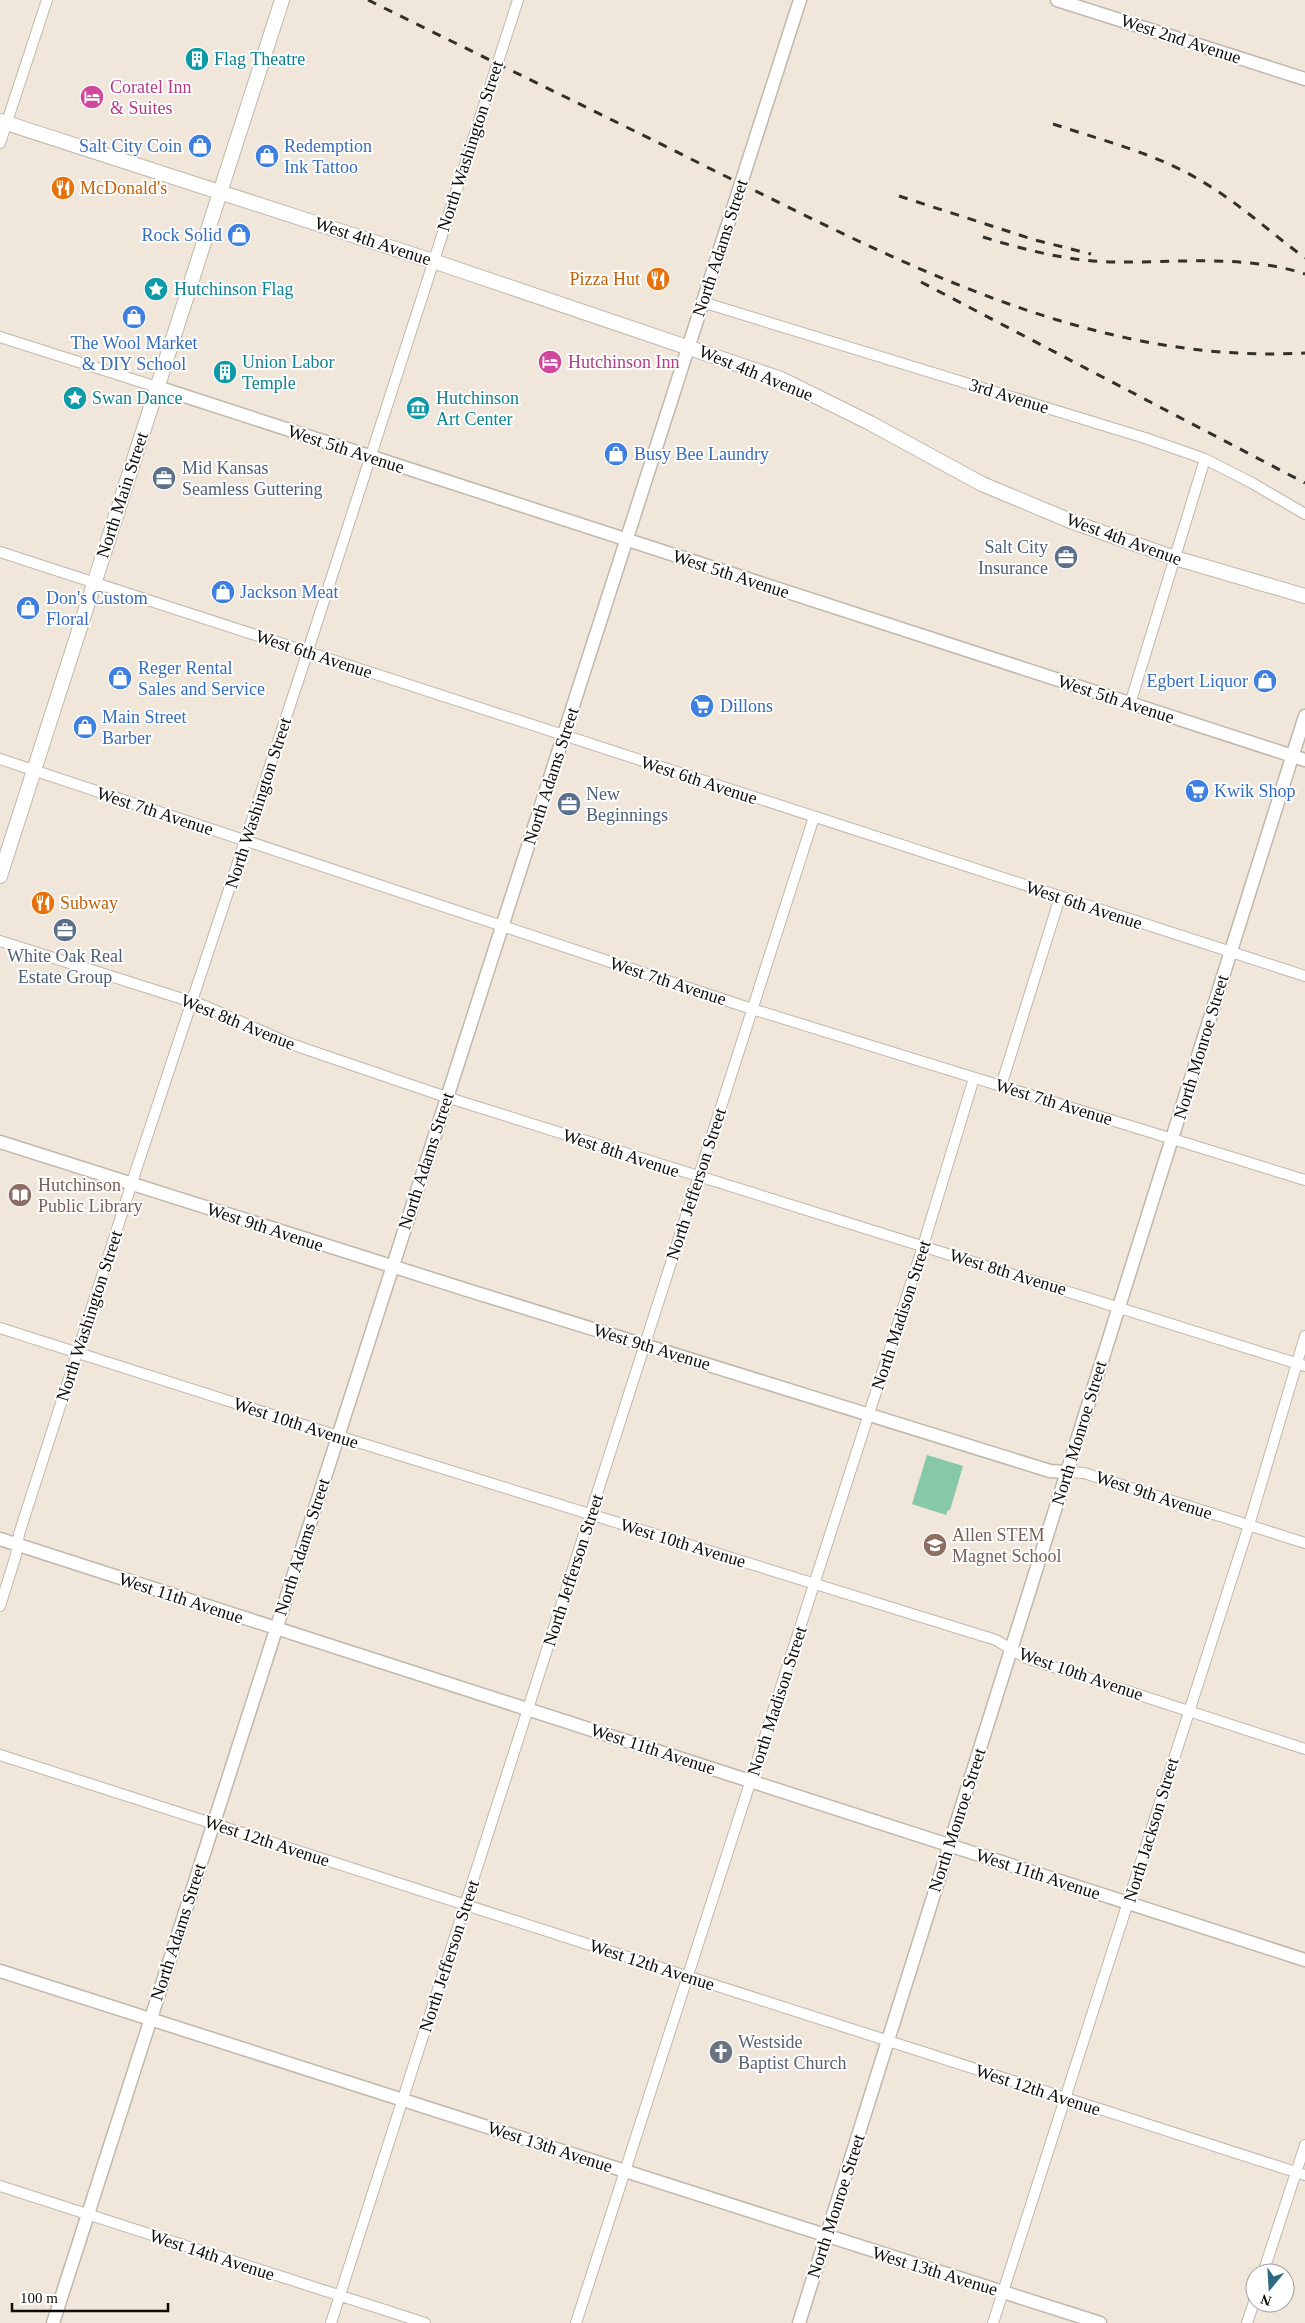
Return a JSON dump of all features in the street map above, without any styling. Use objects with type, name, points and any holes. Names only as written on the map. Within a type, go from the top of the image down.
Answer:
[{"type":"main road","name":"North Main Street","points":[[0,876],[282,0]]},
{"type":"main road","name":"West 4th Avenue","points":[[3,122],[221,191],[782,379],[870,423],[982,484],[1073,522],[1175,558],[1305,596]]},
{"type":"street","points":[[0,143],[3,122],[46,0]]},
{"type":"street","name":"North Washington Street","points":[[0,1606],[76,1352],[307,652],[518,0]]},
{"type":"street","name":"North Adams Street","points":[[53,2323],[800,0]]},
{"type":"street","name":"West 2nd Avenue","points":[[1057,0],[1076,3],[1305,79]]},
{"type":"street","name":"3rd Avenue","points":[[702,302],[1145,438],[1205,459],[1305,514]]},
{"type":"street","points":[[0,337],[157,387]]},
{"type":"street","name":"West 5th Avenue","points":[[157,387],[1305,760]]},
{"type":"street","points":[[1130,704],[1205,459]]},
{"type":"street","name":"West 6th Avenue","points":[[0,552],[1060,898],[1305,976]]},
{"type":"street","name":"North Monroe Street","points":[[799,2323],[1305,716]]},
{"type":"street","name":"West 7th Avenue","points":[[0,759],[752,1009],[1305,1180]]},
{"type":"street","name":"North Jefferson Street","points":[[331,2323],[814,817]]},
{"type":"street","points":[[1001,1086],[1060,898]]},
{"type":"street","name":"West 8th Avenue","points":[[0,941],[192,1003],[291,1044],[446,1097],[699,1178],[1119,1306],[1301,1365]]},
{"type":"street","name":"North Madison Street","points":[[576,2323],[815,1584],[923,1246],[974,1078]]},
{"type":"street","name":"West 9th Avenue","points":[[0,1142],[392,1267],[1050,1471],[1084,1473],[1305,1543]]},
{"type":"street","name":"West 10th Avenue","points":[[0,1328],[338,1436],[996,1640],[1026,1658],[1305,1749]]},
{"type":"street","name":"North Jackson Street","points":[[993,2323],[1301,1365],[1305,1336]]},
{"type":"street","name":"West 11th Avenue","points":[[0,1539],[1305,1960]]},
{"type":"street","name":"West 12th Avenue","points":[[0,1755],[1300,2174]]},
{"type":"street","name":"West 13th Avenue","points":[[0,1971],[826,2237],[1100,2323]]},
{"type":"street","points":[[1267,2263],[1300,2174],[1305,2144]]},
{"type":"street","name":"West 14th Avenue","points":[[0,2186],[425,2323]]},
{"type":"green space","points":[[927,1455],[963,1466],[950,1510],[948,1510],[946,1515],[912,1504]]},
{"type":"railway","points":[[368,0],[855,240],[927,272],[1000,301],[1073,325],[1149,342],[1226,352],[1305,353]]},
{"type":"railway","points":[[1053,124],[1130,149],[1186,172],[1230,200],[1305,258]]},
{"type":"railway","points":[[899,196],[1035,240],[1091,254]]},
{"type":"railway","points":[[983,237],[1031,250],[1080,260],[1113,262],[1234,262],[1282,268],[1305,274]]},
{"type":"railway","points":[[921,282],[1305,483]]},
{"type":"place","name":"Flag Theatre","points":[[197,59]]},
{"type":"place","name":"Coratel Inn & Suites","points":[[92,97]]},
{"type":"place","name":"Salt City Coin","points":[[200,146]]},
{"type":"place","name":"Redemption Ink Tattoo","points":[[267,156]]},
{"type":"place","name":"McDonald's","points":[[63,188]]},
{"type":"place","name":"Rock Solid","points":[[239,235]]},
{"type":"place","name":"Pizza Hut","points":[[658,279]]},
{"type":"place","name":"Hutchinson Flag","points":[[156,289]]},
{"type":"place","name":"The Wool Market & DIY School","points":[[134,317]]},
{"type":"place","name":"Hutchinson Inn","points":[[550,362]]},
{"type":"place","name":"Union Labor Temple","points":[[225,372]]},
{"type":"place","name":"Swan Dance","points":[[75,398]]},
{"type":"place","name":"Hutchinson Art Center","points":[[418,408]]},
{"type":"place","name":"Busy Bee Laundry","points":[[616,454]]},
{"type":"place","name":"Mid Kansas Seamless Guttering","points":[[164,478]]},
{"type":"place","name":"Salt City Insurance","points":[[1066,557]]},
{"type":"place","name":"Jackson Meat","points":[[223,592]]},
{"type":"place","name":"Don's Custom Floral","points":[[28,608]]},
{"type":"place","name":"Reger Rental Sales and Service","points":[[120,678]]},
{"type":"place","name":"Egbert Liquor","points":[[1265,681]]},
{"type":"place","name":"Dillons","points":[[702,706]]},
{"type":"place","name":"Main Street Barber","points":[[85,727]]},
{"type":"place","name":"Kwik Shop","points":[[1197,791]]},
{"type":"place","name":"New Beginnings","points":[[569,804]]},
{"type":"place","name":"Subway","points":[[43,903]]},
{"type":"place","name":"White Oak Real Estate Group","points":[[65,930]]},
{"type":"place","name":"Hutchinson Public Library","points":[[20,1195]]},
{"type":"place","name":"Allen STEM Magnet School","points":[[935,1545]]},
{"type":"place","name":"Westside Baptist Church","points":[[721,2052]]}]
